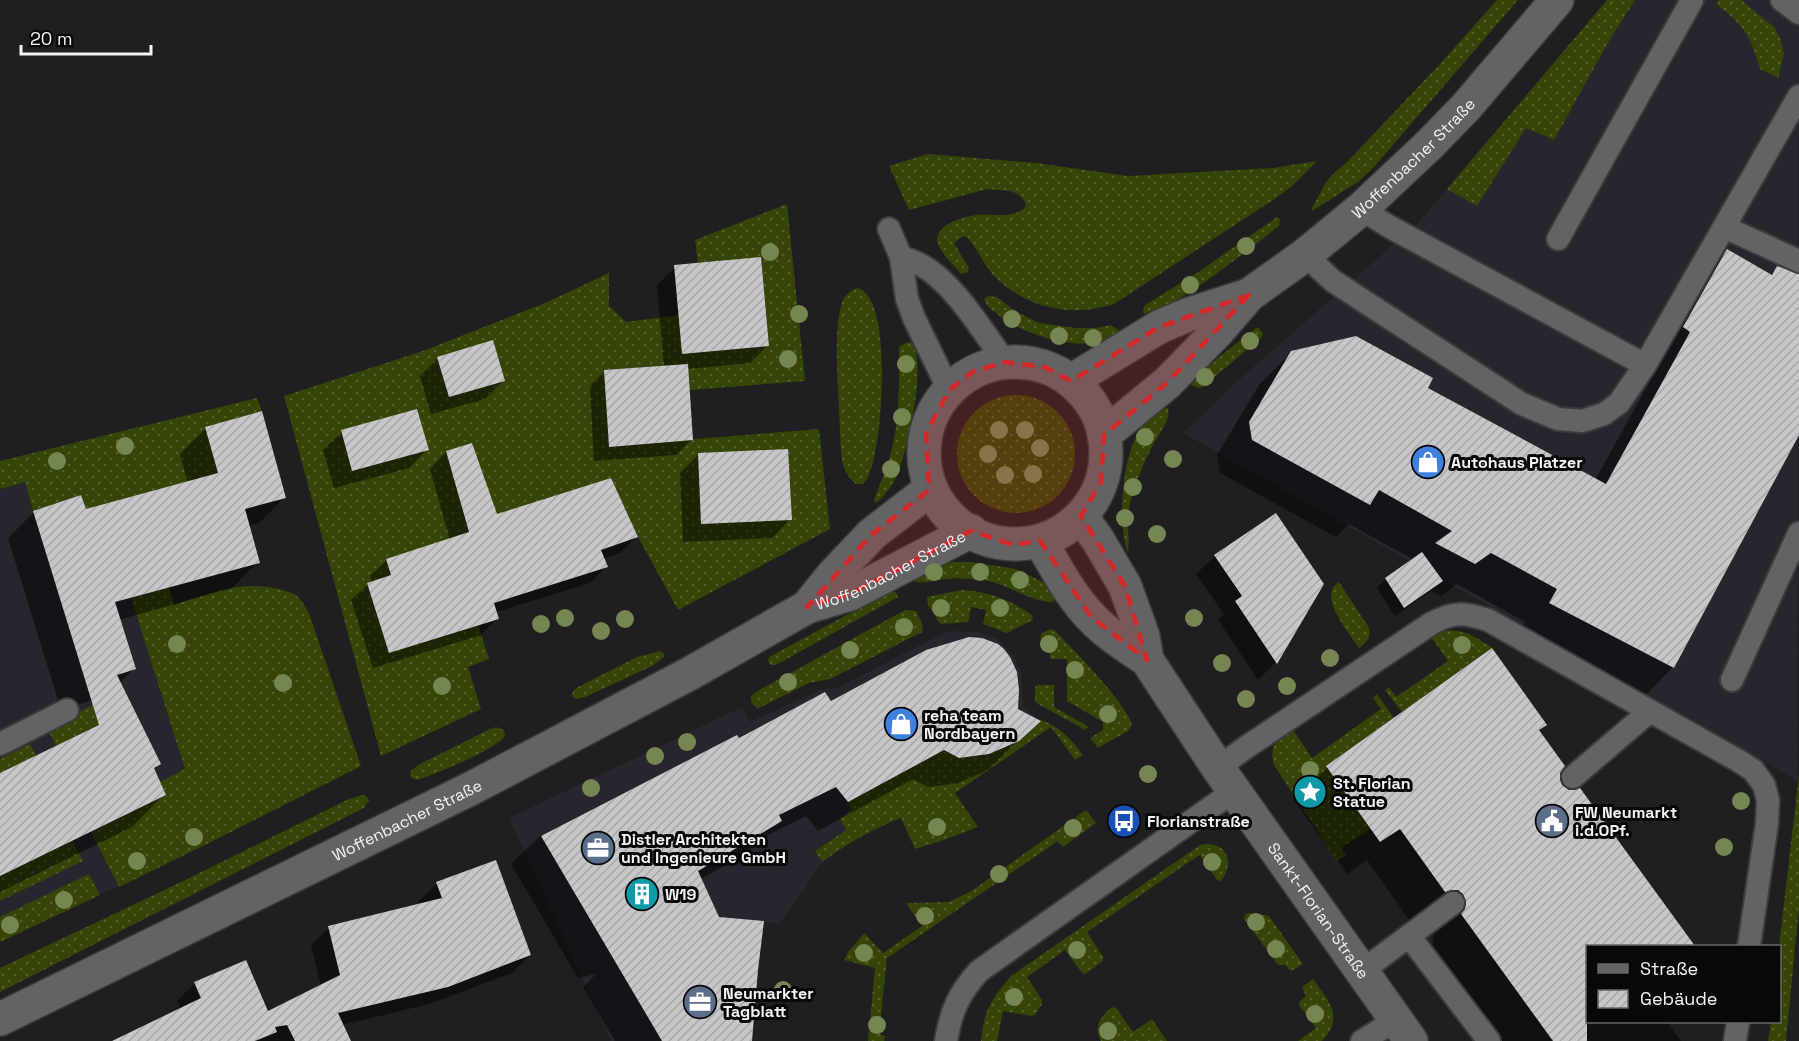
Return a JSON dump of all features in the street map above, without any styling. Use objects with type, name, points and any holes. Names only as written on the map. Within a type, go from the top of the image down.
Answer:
[{"type":"street","name":"Woffenbacher Straße","points":[[1104,435],[1167,382],[1218,331],[1249,295],[1305,255],[1361,209],[1466,107],[1557,0]]},
{"type":"street","name":"Woffenbacher Straße","points":[[1071,381],[1159,327],[1187,315],[1249,295]]},
{"type":"street","name":"Woffenbacher Straße","points":[[1005,362],[1026,362],[1045,367],[1071,381],[1098,417],[1104,435],[1106,454],[1101,482],[1095,498],[1081,516],[1070,527],[1040,541],[1012,544],[986,539],[954,519],[935,500],[929,490],[924,457],[926,433],[931,417],[949,390],[961,378],[974,371],[1005,362]]},
{"type":"street","name":"Woffenbacher Straße","points":[[807,607],[832,576],[872,534],[929,490]]},
{"type":"street","name":"Sankt-Florian-Straße","points":[[1081,516],[1125,586],[1143,636],[1147,660]]},
{"type":"street","name":"Woffenbacher Straße","points":[[0,1019],[470,789],[689,674],[807,607],[850,594],[971,531]]},
{"type":"street","name":"Sankt-Florian-Straße","points":[[1040,541],[1067,586],[1091,617],[1104,630],[1147,660],[1226,780],[1403,1031]]},
{"type":"lane","points":[[1558,239],[1692,0]]},
{"type":"lane","points":[[1782,0],[1799,13]]},
{"type":"lane","points":[[1305,255],[1333,281],[1522,404],[1558,419],[1582,421],[1604,414],[1619,403],[1645,365],[1799,96]]},
{"type":"lane","points":[[1361,209],[1390,227],[1645,365]]},
{"type":"lane","points":[[1724,227],[1799,261]]},
{"type":"lane","points":[[889,229],[901,257],[907,299],[914,318],[949,390]]},
{"type":"lane","points":[[901,257],[919,264],[955,294],[1005,362]]},
{"type":"lane","points":[[1732,680],[1799,533]]},
{"type":"lane","points":[[946,1041],[957,1000],[980,971],[1226,780],[1245,748],[1432,623],[1448,615],[1465,613],[1488,620],[1753,770],[1764,785],[1768,800],[1767,823],[1749,945]]},
{"type":"lane","points":[[0,744],[67,710]]},
{"type":"lane","points":[[1573,777],[1650,711]]},
{"type":"lane","points":[[1362,971],[1454,903]]},
{"type":"lane","points":[[1409,936],[1489,1041]]},
{"type":"lane","points":[[1735,1041],[1738,1023]]},
{"type":"lane","points":[[1362,1041],[1403,1031]]},
{"type":"highlighted area","points":[[1249,295],[1167,383],[1104,435],[1101,482],[1081,516],[1125,586],[1147,660],[1091,617],[1040,541],[1013,545],[971,531],[850,594],[807,607],[872,534],[929,490],[926,433],[949,390],[974,371],[1005,362],[1045,367],[1071,381],[1159,327]]},
{"type":"shaded area","points":[[1607,0],[1799,0],[1798,781],[1183,433],[1234,384],[1418,223]]},
{"type":"shaded area","points":[[83,442],[185,769],[211,842],[0,942],[0,461]]},
{"type":"shaded area","points":[[979,632],[997,638],[1014,657],[1021,672],[1023,706],[1041,720],[1019,741],[989,754],[959,758],[848,802],[853,810],[847,829],[815,851],[822,862],[780,924],[764,922],[752,1041],[611,1041],[509,818],[742,707],[750,722],[822,689],[837,688],[943,633]]},
{"type":"green space","points":[[1497,0],[1518,0],[1374,167],[1358,182],[1312,211],[1326,182],[1333,174],[1439,65]]},
{"type":"green space","points":[[1607,0],[1635,0],[1609,41],[1554,140],[1526,128],[1477,206],[1447,189]]},
{"type":"green space","points":[[1719,0],[1741,0],[1774,27],[1781,40],[1784,54],[1778,78],[1760,69],[1745,32],[1716,4]]},
{"type":"green space","points":[[928,154],[1036,163],[1128,176],[1273,168],[1317,161],[1291,187],[1273,200],[1114,304],[1098,308],[1065,310],[1034,302],[1006,286],[993,275],[966,236],[954,243],[969,268],[968,272],[961,274],[945,256],[937,238],[939,232],[950,223],[977,215],[1016,213],[1026,206],[1018,194],[987,189],[909,210],[889,166]]},
{"type":"green space","points":[[787,204],[805,381],[652,393],[650,367],[605,370],[609,446],[819,429],[830,529],[678,610],[638,537],[624,506],[497,514],[474,509],[463,512],[469,534],[386,559],[391,575],[367,583],[389,653],[478,625],[489,659],[468,667],[481,709],[381,756],[284,396],[423,351],[545,303],[609,273],[609,306],[626,322],[679,315],[682,354],[769,346],[761,258],[698,263],[695,240]]},
{"type":"green space","points":[[1277,217],[1280,219],[1279,226],[1212,277],[1171,303],[1144,314],[1145,305],[1197,273]]},
{"type":"green space","points":[[858,288],[869,298],[877,317],[882,373],[878,433],[869,476],[863,484],[856,484],[846,473],[843,465],[837,355],[839,315],[842,303],[848,293]]},
{"type":"green space","points":[[988,296],[997,297],[1015,311],[1039,323],[1076,328],[1111,325],[1118,330],[1118,333],[1106,340],[1091,343],[1074,343],[1038,335],[1007,321],[992,310],[984,299]]},
{"type":"green space","points":[[1256,328],[1259,328],[1263,334],[1261,338],[1205,385],[1200,388],[1195,387],[1190,382],[1194,377]]},
{"type":"green space","points":[[908,342],[912,343],[918,369],[911,426],[896,477],[888,491],[876,503],[874,500],[888,462],[896,430],[899,349]]},
{"type":"green space","points":[[1016,395],[1039,399],[1058,412],[1071,431],[1075,454],[1071,477],[1058,496],[1039,509],[1016,513],[993,509],[974,496],[961,477],[957,454],[961,431],[974,412],[993,399]]},
{"type":"green space","points":[[257,398],[262,411],[205,427],[218,473],[142,494],[174,605],[225,589],[251,586],[287,591],[300,600],[309,613],[361,766],[119,887],[91,832],[166,795],[160,782],[185,769],[126,582],[109,586],[81,495],[33,511],[25,482],[0,489],[0,461]]},
{"type":"green space","points":[[1163,407],[1168,408],[1168,418],[1143,465],[1131,499],[1128,516],[1128,553],[1122,521],[1122,501],[1128,461],[1133,442],[1141,427],[1152,414]]},
{"type":"green space","points":[[946,562],[972,562],[1016,569],[1047,584],[1056,599],[1052,602],[1035,599],[984,580],[956,578],[926,582],[914,581],[913,578]]},
{"type":"green space","points":[[1339,582],[1368,626],[1370,633],[1368,638],[1359,648],[1333,605],[1331,596],[1333,588]]},
{"type":"green space","points":[[961,590],[990,594],[1007,601],[1032,615],[1033,620],[1007,633],[983,624],[986,610],[971,607],[968,622],[940,624],[928,605],[927,597]]},
{"type":"green space","points":[[889,592],[896,592],[898,597],[776,665],[768,662],[769,657]]},
{"type":"green space","points":[[905,610],[916,611],[923,626],[922,632],[830,679],[809,683],[759,708],[751,702],[751,696],[761,689]]},
{"type":"green space","points":[[1051,629],[1111,691],[1132,725],[1128,731],[1098,748],[1090,738],[1103,730],[1103,722],[1067,701],[1067,659],[1050,659],[1050,652],[1040,638],[1042,633]]},
{"type":"green space","points":[[1440,631],[1468,634],[1492,648],[1402,712],[1385,690],[1389,687],[1396,697],[1448,661],[1429,634]]},
{"type":"green space","points":[[660,651],[664,657],[652,666],[585,697],[576,699],[572,696],[573,691],[578,687],[637,657]]},
{"type":"green space","points":[[1037,685],[1054,685],[1054,707],[1089,727],[1083,730],[1038,704],[1035,701]]},
{"type":"green space","points":[[122,690],[133,708],[56,746],[47,728]]},
{"type":"green space","points":[[1377,694],[1394,718],[1326,766],[1371,829],[1341,848],[1346,855],[1337,861],[1274,765],[1272,752],[1278,740],[1293,730],[1312,758],[1381,709],[1373,698]]},
{"type":"green space","points":[[1041,720],[1065,734],[1083,755],[1075,760],[1051,727],[955,793],[978,827],[915,849],[901,818],[860,837],[822,862],[815,851],[846,830],[840,818],[852,810],[848,802],[943,750],[959,758],[989,754],[1019,741]]},
{"type":"green space","points":[[496,727],[504,730],[505,736],[490,748],[418,780],[410,776],[411,771],[420,764]]},
{"type":"green space","points":[[30,744],[36,756],[0,773],[0,759]]},
{"type":"green space","points":[[1799,774],[1799,907],[1786,1041],[1768,1041],[1771,1023],[1781,1023],[1781,945],[1779,945]]},
{"type":"green space","points":[[362,795],[369,800],[364,808],[0,992],[0,968],[349,799]]},
{"type":"green space","points":[[1086,810],[1096,823],[1063,847],[1058,841],[887,958],[879,1034],[885,1036],[884,1041],[868,1041],[875,968],[844,960],[864,933],[883,953],[922,926],[906,903],[949,902],[973,890]]},
{"type":"green space","points":[[72,841],[83,861],[0,901],[0,876]]},
{"type":"green space","points":[[1200,845],[1220,847],[1227,856],[1227,868],[1221,881],[1217,880],[1200,855],[1186,864],[1087,932],[1103,957],[1103,961],[1085,974],[1065,950],[1027,977],[1042,1000],[1035,1015],[1003,1011],[997,1041],[981,1041],[984,1021],[990,1006],[1011,976]]},
{"type":"green space","points":[[89,874],[100,895],[0,942],[0,917]]},
{"type":"green space","points":[[1245,914],[1269,916],[1303,964],[1291,971],[1285,965],[1278,965],[1244,919]]},
{"type":"green space","points":[[1313,979],[1329,1002],[1333,1024],[1322,1041],[1298,1041],[1316,1028],[1299,1005],[1299,1002],[1306,996],[1302,987]]},
{"type":"green space","points":[[1112,1007],[1116,1008],[1133,1032],[1152,1019],[1167,1041],[1101,1041],[1098,1031],[1099,1022]]},
{"type":"building","name":"Autohaus Platzer","points":[[1727,249],[1772,275],[1777,266],[1799,274],[1799,435],[1674,668],[1549,603],[1557,589],[1491,553],[1475,564],[1435,543],[1452,531],[1379,490],[1370,505],[1252,440],[1249,422],[1291,351],[1356,336],[1433,378],[1428,388],[1606,484],[1690,332],[1683,327]]},
{"type":"building","points":[[761,257],[769,346],[682,354],[674,265]]},
{"type":"building","points":[[493,340],[505,381],[449,397],[437,357]]},
{"type":"building","points":[[688,364],[693,440],[609,447],[604,370]]},
{"type":"building","points":[[417,409],[429,450],[352,471],[341,430]]},
{"type":"building","points":[[262,411],[286,498],[245,509],[260,563],[115,602],[136,669],[117,675],[161,764],[154,768],[166,795],[0,876],[0,773],[99,725],[33,511],[81,495],[86,509],[218,473],[205,427]]},
{"type":"building","points":[[472,443],[497,514],[611,478],[638,537],[601,550],[608,567],[494,603],[499,619],[389,653],[367,583],[391,575],[386,559],[469,532],[446,451]]},
{"type":"building","points":[[788,449],[792,520],[701,524],[698,453]]},
{"type":"building","points":[[1276,513],[1324,584],[1277,664],[1235,601],[1242,596],[1214,555]]},
{"type":"building","points":[[1422,552],[1443,581],[1404,608],[1385,578]]},
{"type":"building","name":"W19","points":[[969,637],[982,638],[1004,649],[1017,672],[1018,709],[1041,721],[1019,741],[989,754],[959,758],[944,750],[848,802],[836,787],[779,815],[782,821],[698,871],[719,917],[764,921],[752,1041],[662,1041],[541,836],[737,735],[739,738],[825,692],[831,701],[926,650]]},
{"type":"building","points":[[1492,648],[1547,725],[1539,730],[1565,766],[1560,773],[1562,785],[1569,790],[1580,788],[1694,945],[1586,945],[1587,1041],[1553,1041],[1461,914],[1466,902],[1463,894],[1458,890],[1445,892],[1400,829],[1380,842],[1326,766]]},
{"type":"building","points":[[496,860],[531,955],[448,987],[338,1013],[351,1041],[295,1041],[287,1025],[275,1027],[277,1032],[255,1041],[112,1041],[201,998],[194,982],[246,960],[268,1011],[340,975],[328,926],[442,898],[436,882]]},
{"type":"place","name":"Autohaus Platzer","points":[[1428,462]]},
{"type":"place","name":"reha team Nordbayern","points":[[901,724]]},
{"type":"place","name":"St. Florian Statue","points":[[1310,792]]},
{"type":"place","name":"Florianstraße","points":[[1124,821]]},
{"type":"place","name":"FW Neumarkt i.d.OPf.","points":[[1552,821]]},
{"type":"place","name":"Distler Architekten und Ingenieure GmbH","points":[[598,848]]},
{"type":"place","name":"W19","points":[[642,894]]},
{"type":"place","name":"Neumarkter Tagblatt","points":[[700,1002]]}]
